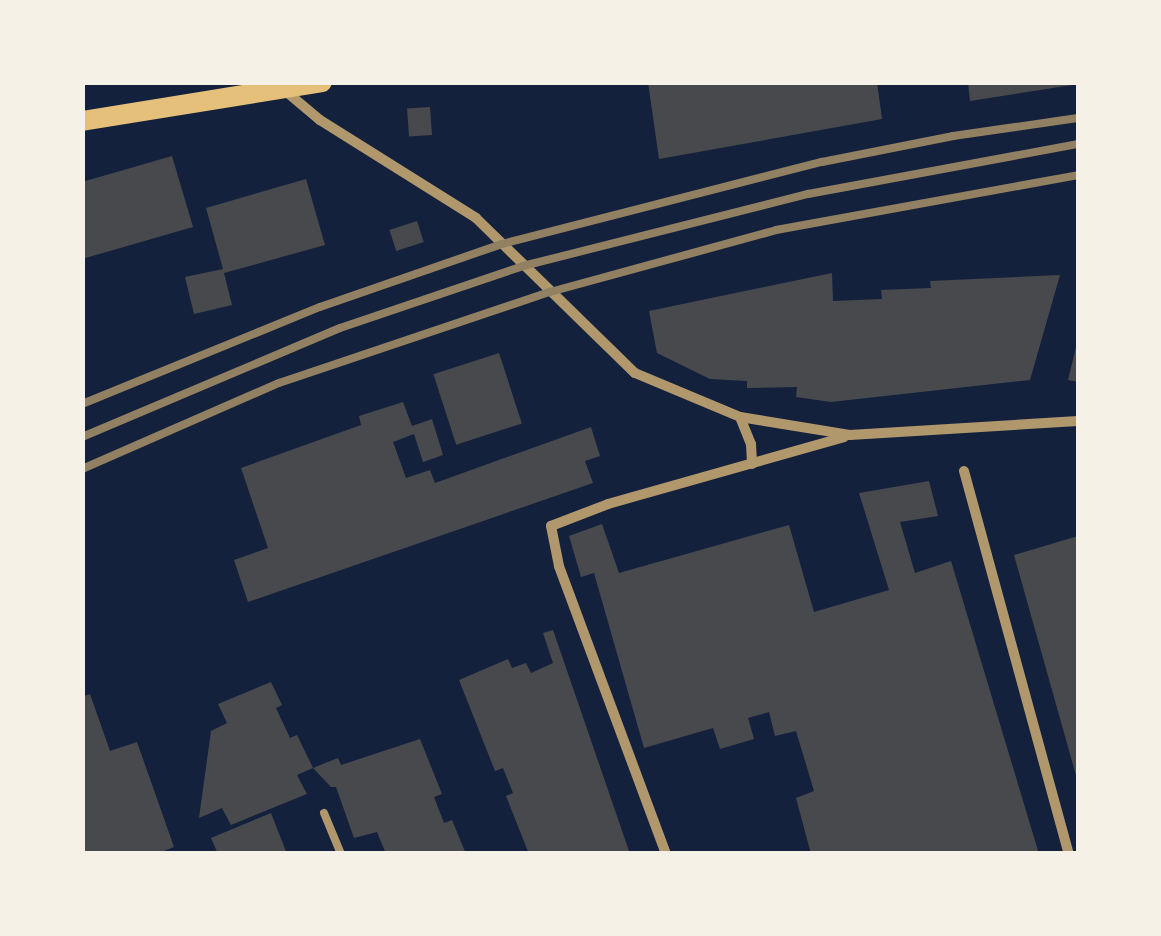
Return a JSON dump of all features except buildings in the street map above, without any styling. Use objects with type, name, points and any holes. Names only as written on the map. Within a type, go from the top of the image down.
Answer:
[{"type":"main road","points":[[82,121],[322,82]]},
{"type":"street","points":[[283,89],[320,120],[476,218],[635,373],[740,417],[850,435],[1078,421]]},
{"type":"street","points":[[740,417],[751,444],[752,464]]},
{"type":"street","points":[[666,854],[560,566],[551,526],[608,504],[850,435]]},
{"type":"street","points":[[964,471],[1069,854]]},
{"type":"lane","points":[[324,814],[341,854]]},
{"type":"railway","points":[[82,404],[320,307],[502,244],[822,162],[953,136],[1078,118]]},
{"type":"railway","points":[[82,437],[340,328],[523,266],[808,194],[1078,144]]},
{"type":"railway","points":[[82,469],[279,383],[550,292],[776,230],[1078,175]]}]
